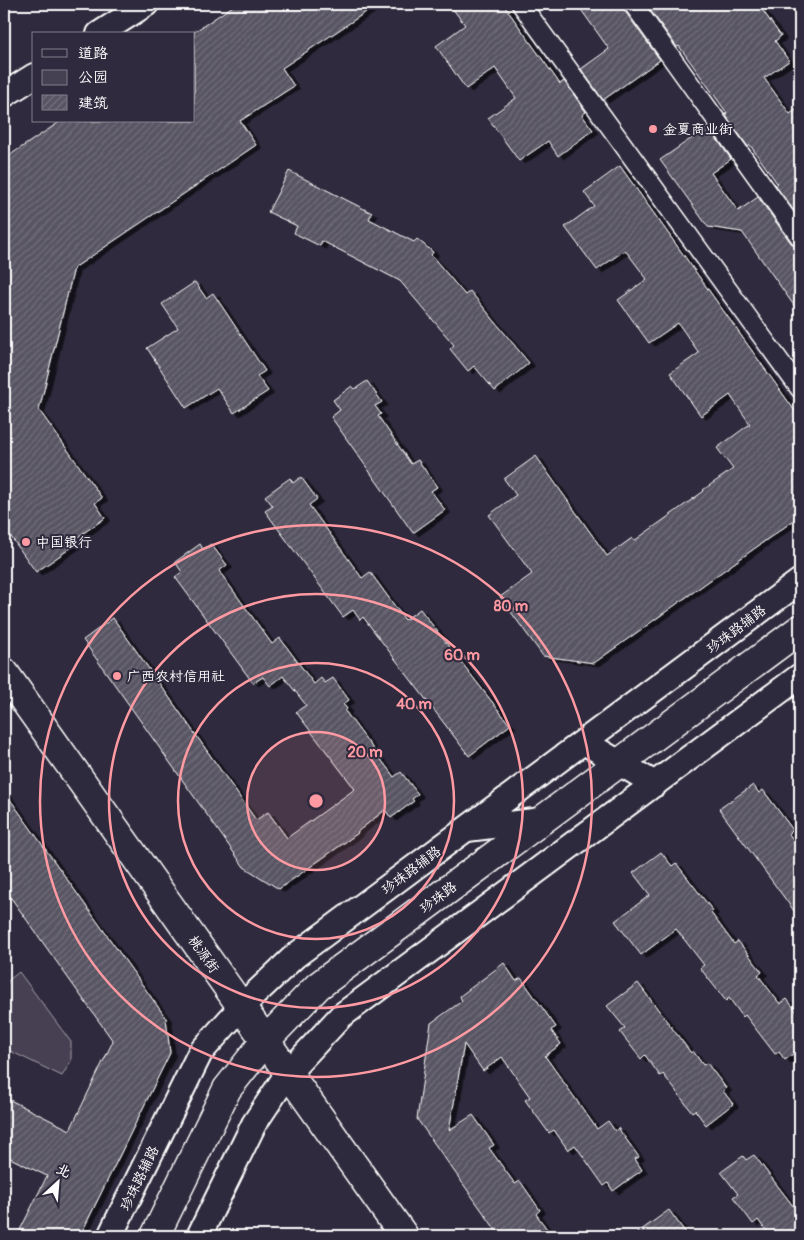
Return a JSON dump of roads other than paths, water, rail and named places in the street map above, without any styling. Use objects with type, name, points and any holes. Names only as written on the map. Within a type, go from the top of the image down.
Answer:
[{"type":"street","points":[[102,32],[146,4]]},
{"type":"street","points":[[520,4],[800,389]]},
{"type":"street","points":[[633,4],[800,237]]},
{"type":"street","points":[[4,95],[32,77]]},
{"type":"street","name":"珍珠路辅路","points":[[110,1236],[200,1053],[241,1007],[295,956],[800,582]]},
{"type":"street","name":"珍珠路","points":[[155,1236],[227,1089],[265,1041],[318,986],[800,629]]},
{"type":"street","name":"桃源街","points":[[4,672],[404,1236]]},
{"type":"street","points":[[199,1236],[254,1124],[288,1073],[341,1016],[800,676]]},
{"type":"street","points":[[584,742],[654,784]]},
{"type":"street","points":[[467,829],[542,820]]},
{"type":"place","name":"金夏商业街","points":[[653,129]]},
{"type":"place","name":"中国银行","points":[[26,542]]},
{"type":"place","name":"广西农村信用社","points":[[117,676]]}]
